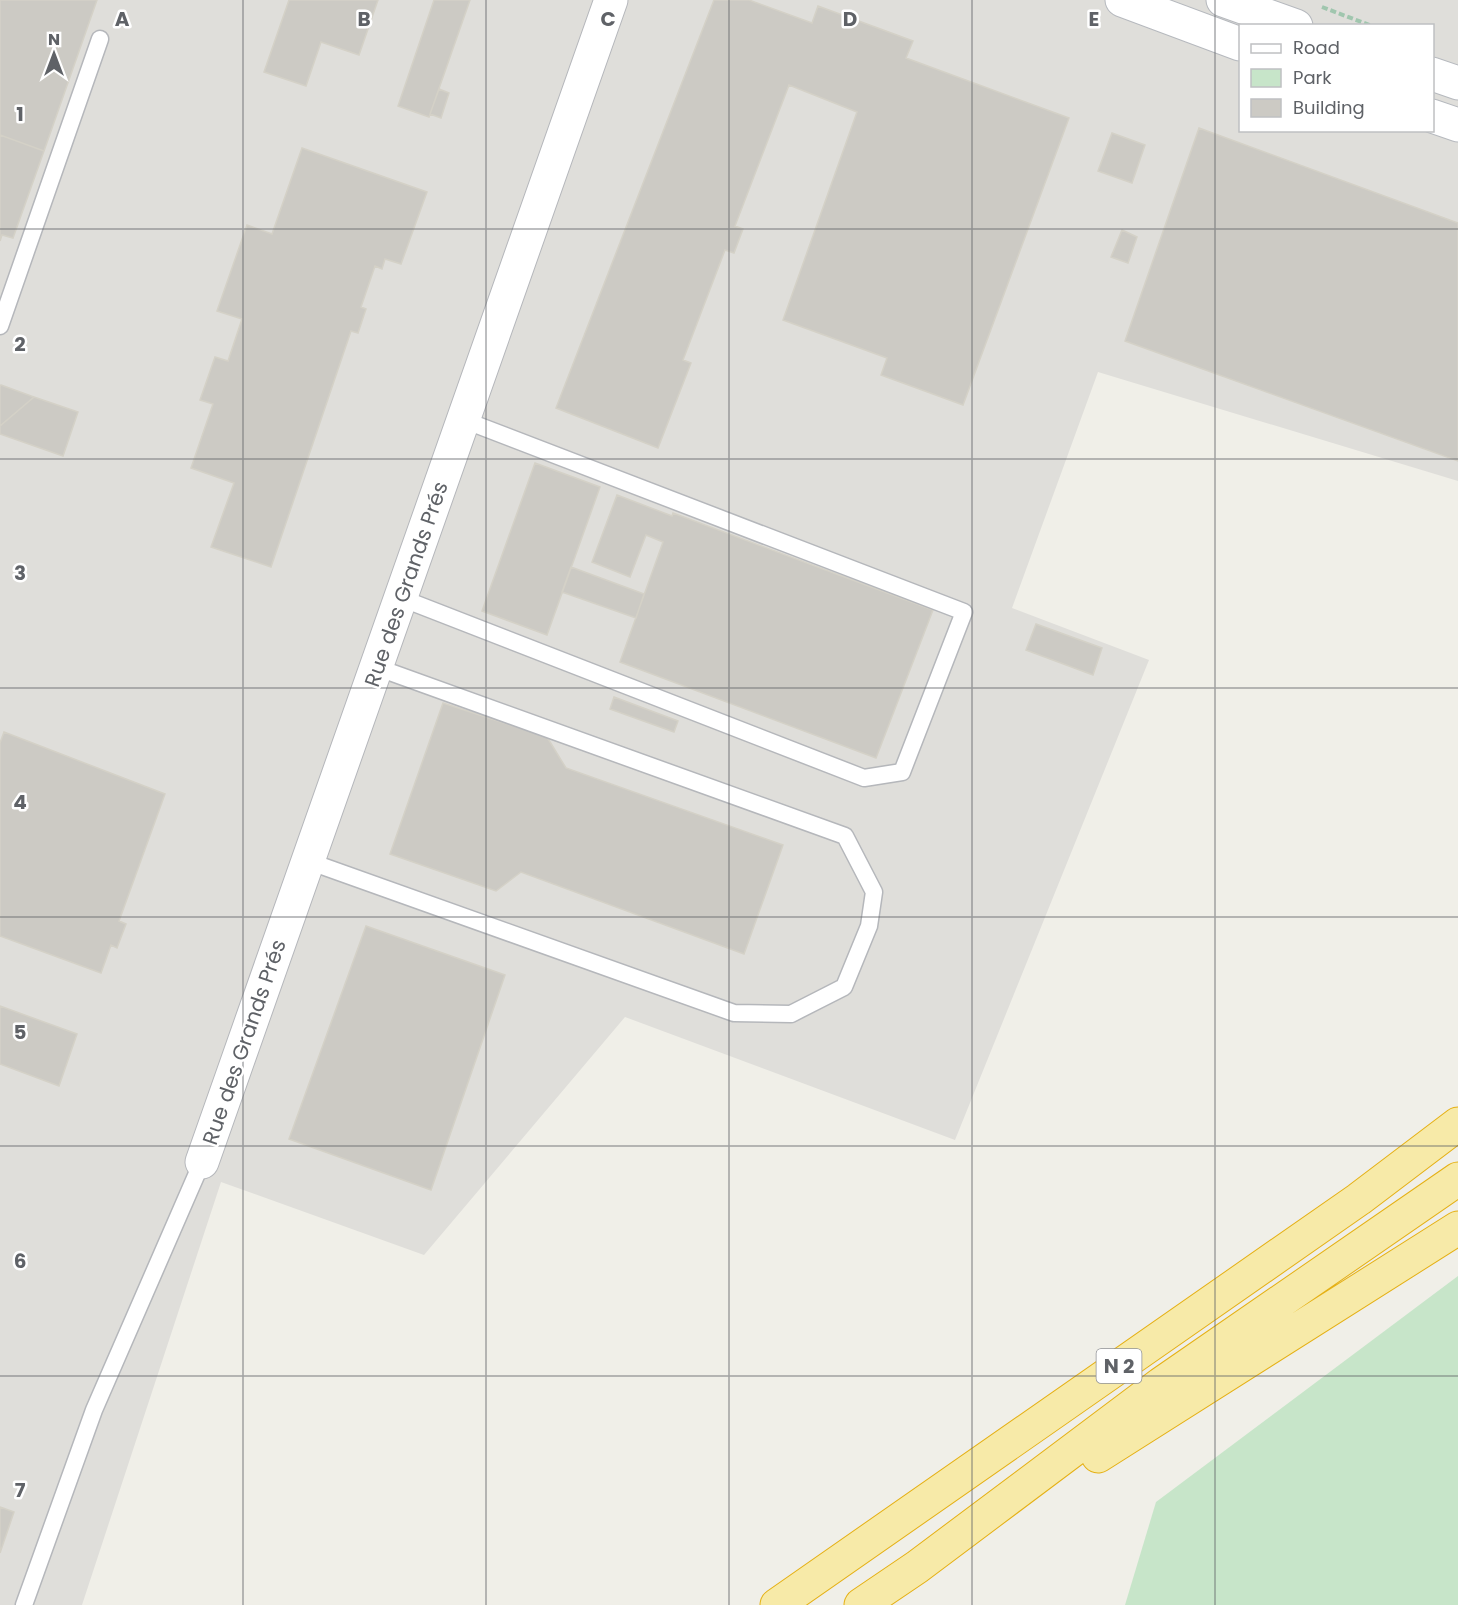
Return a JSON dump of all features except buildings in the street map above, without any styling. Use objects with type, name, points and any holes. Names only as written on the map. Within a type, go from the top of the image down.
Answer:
[{"type":"highway","name":"N 2","points":[[777,1605],[1359,1199],[1458,1124]]},
{"type":"highway","name":"N 2","points":[[861,1605],[917,1567],[1161,1384],[1458,1179]]},
{"type":"highway","points":[[917,1567],[1113,1447],[1458,1228]]},
{"type":"street","points":[[1122,0],[1239,44]]},
{"type":"street","points":[[1223,0],[1304,15]]},
{"type":"street","name":"Rue des Grands Prés","points":[[202,1162],[612,2]]},
{"type":"street","points":[[1434,75],[1458,82]]},
{"type":"street","points":[[1434,117],[1458,125]]},
{"type":"lane","points":[[0,326],[100,39]]},
{"type":"lane","points":[[401,598],[864,778],[902,772],[964,612],[464,420]]},
{"type":"lane","points":[[308,861],[734,1013],[791,1014],[844,987],[869,926],[873,892],[845,836],[376,668]]},
{"type":"lane","points":[[24,1605],[94,1410],[202,1162]]},
{"type":"path","points":[[1304,15],[1360,24]]},
{"type":"shaded area","points":[[0,0],[1458,0],[1458,481],[1098,372],[1012,608],[1149,660],[955,1140],[625,1017],[424,1255],[221,1182],[82,1605],[0,1605]]},
{"type":"green space","points":[[1458,1276],[1458,1605],[1125,1605],[1156,1502]]}]
